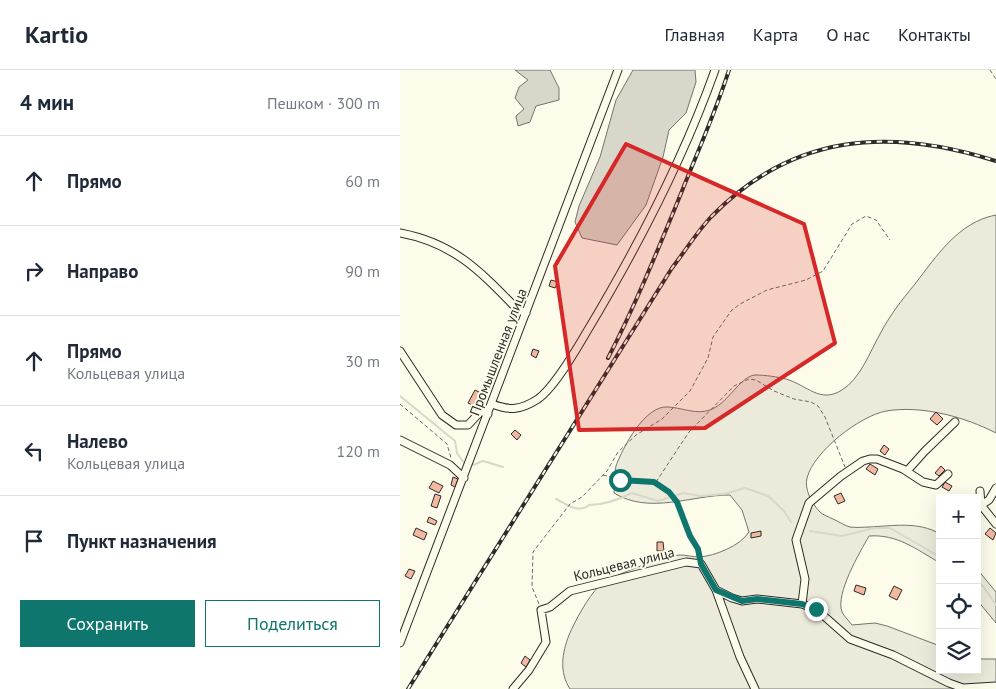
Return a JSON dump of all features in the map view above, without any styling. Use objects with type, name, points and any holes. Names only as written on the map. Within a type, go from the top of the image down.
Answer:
[{"type":"street","name":"Промышленная улица","points":[[400,642],[618,70]]},
{"type":"street","points":[[492,404],[506,410],[520,407],[538,398],[576,350],[632,256],[680,158],[715,70]]},
{"type":"street","points":[[400,233],[427,240],[463,257],[517,309],[526,313]]},
{"type":"street","points":[[400,351],[442,415],[456,425],[468,425],[481,411],[488,414]]},
{"type":"street","points":[[907,471],[955,422]]},
{"type":"street","points":[[400,440],[450,465],[464,478]]},
{"type":"street","points":[[802,604],[805,579],[796,540],[809,503],[863,461],[877,459],[907,471],[923,482],[936,485],[948,474]]},
{"type":"street","points":[[996,488],[989,500],[981,505],[996,524]]},
{"type":"street","name":"Кольцевая улица","points":[[541,610],[550,607],[570,591],[593,584],[625,579],[674,564],[686,562],[701,564]]},
{"type":"street","points":[[701,564],[716,590],[723,613],[755,689]]},
{"type":"street","points":[[716,590],[742,601],[757,599],[802,604],[816,609],[850,639],[893,655],[949,683],[963,688],[996,686]]},
{"type":"street","points":[[723,613],[732,598]]},
{"type":"street","points":[[513,689],[529,670],[546,642],[541,610]]},
{"type":"path","points":[[990,70],[996,79]]},
{"type":"path","points":[[541,610],[532,587],[531,566],[533,552],[570,504],[582,497],[603,475],[618,452],[636,435],[662,420],[690,391],[708,358],[713,337],[731,311],[740,304],[767,290],[806,280],[823,270],[852,224],[866,216],[876,220],[890,240]]},
{"type":"path","points":[[656,482],[689,432],[727,392],[734,386],[749,379],[756,380],[774,391],[794,399],[811,402],[818,406],[825,417],[844,466],[849,471]]},
{"type":"path","points":[[400,404],[447,444],[451,457],[450,465]]},
{"type":"path","points":[[603,475],[628,481],[643,480],[656,482],[669,492],[677,502],[690,536],[698,549],[701,564]]},
{"type":"highlighted area","points":[[626,144],[804,224],[835,343],[705,428],[579,430],[555,266]]},
{"type":"shaded area","points":[[515,70],[550,70],[559,88],[559,100],[536,106],[530,122],[518,126],[516,116],[524,109],[515,98],[519,87],[528,80]]},
{"type":"shaded area","points":[[633,70],[695,70],[696,82],[686,113],[669,130],[663,157],[646,205],[617,245],[582,238],[575,222],[579,206],[600,157],[616,100]]},
{"type":"shaded area","points":[[996,215],[996,433],[957,417],[928,411],[886,411],[875,414],[839,436],[828,446],[811,468],[806,482],[809,496],[820,512],[848,526],[914,526],[936,532],[936,561],[889,537],[869,536],[855,562],[842,595],[842,612],[852,625],[875,623],[936,644],[936,674],[981,674],[981,659],[996,659],[996,689],[570,689],[564,676],[563,656],[572,629],[582,609],[599,586],[625,572],[662,559],[680,555],[699,557],[712,555],[740,542],[749,532],[742,510],[730,495],[671,502],[642,503],[614,493],[616,466],[629,438],[643,420],[659,408],[668,407],[698,412],[710,410],[721,403],[746,379],[756,375],[786,379],[820,394],[834,394],[842,390],[859,372],[900,302],[940,252],[959,233],[982,219]]},
{"type":"shaded area","points":[[981,574],[996,592],[996,623],[981,605]]},
{"type":"building","points":[[551,280],[558,282],[555,288],[549,286]]},
{"type":"building","points":[[533,349],[539,351],[536,358],[531,355]]},
{"type":"building","points":[[475,390],[481,393],[474,406],[468,403]]},
{"type":"building","points":[[936,412],[943,419],[937,425],[930,419]]},
{"type":"building","points":[[515,430],[521,435],[517,440],[511,434]]},
{"type":"building","points":[[884,445],[889,449],[885,455],[880,451]]},
{"type":"building","points":[[870,464],[878,469],[875,475],[866,469]]},
{"type":"building","points":[[941,466],[945,470],[939,476],[935,473]]},
{"type":"building","points":[[453,477],[458,479],[455,487],[451,485]]},
{"type":"building","points":[[433,481],[443,486],[439,493],[429,488]]},
{"type":"building","points":[[945,482],[952,486],[949,491],[942,487]]},
{"type":"building","points":[[841,493],[845,501],[838,504],[834,496]]},
{"type":"building","points":[[435,494],[441,496],[437,508],[431,506]]},
{"type":"building","points":[[429,517],[437,521],[435,525],[427,522]]},
{"type":"building","points":[[416,528],[427,533],[424,540],[413,535]]},
{"type":"building","points":[[990,528],[996,533],[993,540],[985,534]]},
{"type":"building","points":[[761,531],[761,536],[751,538],[751,533]]},
{"type":"building","points":[[657,542],[663,542],[664,551],[657,551]]},
{"type":"building","points":[[409,569],[415,571],[411,579],[405,576]]},
{"type":"building","points":[[856,585],[866,588],[864,595],[854,591]]},
{"type":"building","points":[[894,586],[902,590],[897,600],[889,596]]},
{"type":"building","points":[[525,656],[530,660],[526,667],[521,663]]},
{"type":"waterway","points":[[400,396],[455,441],[457,453],[464,463]]},
{"type":"waterway","points":[[473,465],[483,461],[503,467]]},
{"type":"waterway","points":[[556,499],[581,509],[589,505],[611,502],[632,493],[658,501],[683,493],[700,496],[724,494],[745,488],[768,496],[784,511],[791,522]]},
{"type":"waterway","points":[[810,531],[842,536],[874,528],[890,528],[936,555]]},
{"type":"waterway","points":[[980,584],[996,605]]},
{"type":"railway","points":[[608,358],[656,254],[713,116],[729,70]]},
{"type":"railway","points":[[408,689],[672,268],[711,217],[742,189],[775,168],[809,153],[844,145],[880,142],[918,144],[956,150],[996,161]]},
{"type":"route","points":[[620,480],[654,482],[669,492],[677,502],[690,536],[698,549],[701,564],[716,590],[742,601],[757,599],[802,604],[816,609]]}]
